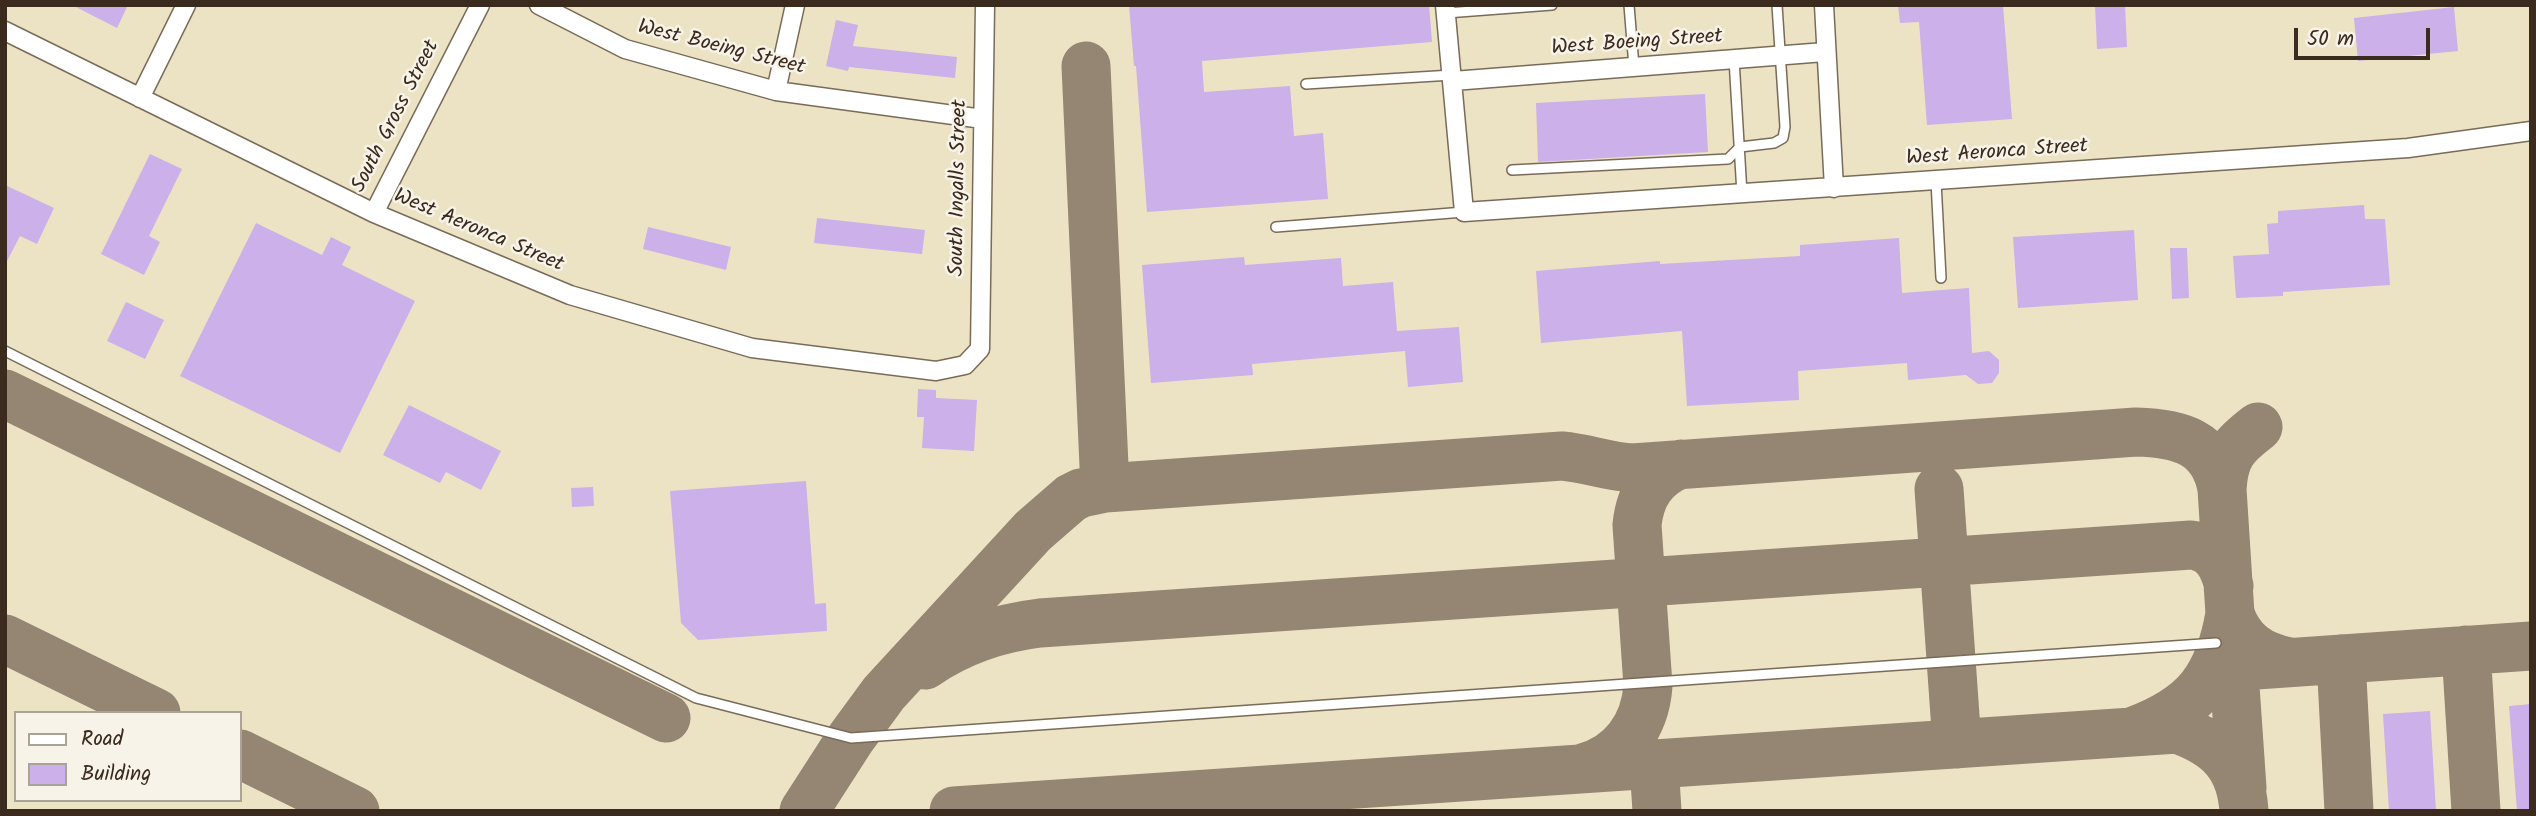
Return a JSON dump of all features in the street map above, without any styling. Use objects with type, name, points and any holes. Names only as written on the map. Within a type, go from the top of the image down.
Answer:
[{"type":"street","points":[[140,99],[186,5]]},
{"type":"street","name":"South Gross Street","points":[[374,212],[480,5]]},
{"type":"street","name":"West Boeing Street","points":[[540,5],[625,49],[776,90],[983,119]]},
{"type":"street","points":[[776,90],[795,5]]},
{"type":"street","name":"South Ingalls Street","points":[[965,365],[980,349],[985,5]]},
{"type":"street","points":[[1824,5],[1834,188]]},
{"type":"street","points":[[1446,9],[1464,212]]},
{"type":"street","name":"West Aeronca Street","points":[[5,31],[374,212],[570,295],[752,348],[936,371],[965,365]]},
{"type":"street","name":"West Boeing Street","points":[[1452,78],[1825,52]]},
{"type":"street","name":"West Aeronca Street","points":[[1464,212],[2408,148],[2531,131]]},
{"type":"lane","points":[[1446,9],[1552,5]]},
{"type":"lane","points":[[1629,5],[1634,67]]},
{"type":"lane","points":[[1511,170],[1728,159],[1740,147],[1774,143],[1783,138],[1785,127],[1777,5]]},
{"type":"lane","points":[[1734,59],[1742,194]]},
{"type":"lane","points":[[1306,84],[1452,78]]},
{"type":"lane","points":[[1936,181],[1941,278]]},
{"type":"lane","points":[[1276,227],[1464,212]]},
{"type":"lane","points":[[5,351],[696,698],[850,738],[2216,643]]},
{"type":"building","points":[[72,5],[128,5],[117,28]]},
{"type":"building","points":[[1129,5],[1429,5],[1432,42],[1202,61],[1204,92],[1290,86],[1294,136],[1323,133],[1328,199],[1147,212]]},
{"type":"building","points":[[1898,5],[2003,5],[2012,119],[1927,125],[1919,22],[1900,23]]},
{"type":"building","points":[[2095,5],[2125,5],[2127,47],[2097,49]]},
{"type":"building","points":[[2454,7],[2458,51],[2358,61],[2354,18]]},
{"type":"building","points":[[836,20],[858,25],[853,46],[957,57],[955,78],[849,67],[848,71],[826,66]]},
{"type":"building","points":[[1705,94],[1708,152],[1538,162],[1536,103]]},
{"type":"building","points":[[150,154],[182,169],[149,236],[160,242],[144,275],[101,254]]},
{"type":"building","points":[[5,185],[54,208],[37,244],[20,236],[5,265]]},
{"type":"building","points":[[2364,205],[2365,219],[2385,219],[2390,285],[2236,298],[2233,256],[2269,254],[2267,224],[2278,223],[2278,211]]},
{"type":"building","points":[[817,218],[925,230],[922,254],[814,243]]},
{"type":"building","points":[[256,223],[322,255],[331,237],[351,247],[342,265],[415,301],[340,453],[180,376]]},
{"type":"building","points":[[648,227],[731,247],[726,270],[643,249]]},
{"type":"building","points":[[2134,230],[2138,300],[2018,308],[2013,237]]},
{"type":"building","points":[[1899,238],[1902,293],[1969,288],[1972,353],[1989,351],[1999,360],[1999,373],[1992,383],[1978,384],[1966,375],[1908,380],[1907,363],[1798,371],[1799,400],[1687,406],[1682,331],[1541,343],[1536,271],[1660,261],[1660,264],[1800,256],[1800,245]]},
{"type":"building","points":[[2170,248],[2187,248],[2189,298],[2172,299]]},
{"type":"building","points":[[1244,257],[1245,265],[1341,258],[1343,286],[1393,282],[1397,331],[1459,327],[1463,382],[1408,387],[1405,351],[1252,364],[1253,375],[1151,383],[1142,265]]},
{"type":"building","points":[[126,302],[164,320],[145,359],[107,341]]},
{"type":"building","points":[[918,389],[936,390],[936,398],[977,400],[974,451],[922,448],[924,417],[917,417]]},
{"type":"building","points":[[409,405],[501,451],[481,490],[446,472],[440,483],[383,455]]},
{"type":"building","points":[[806,481],[815,604],[826,603],[827,631],[698,640],[681,623],[670,491]]},
{"type":"building","points":[[593,487],[594,506],[572,507],[571,488]]},
{"type":"building","points":[[2531,704],[2531,811],[2517,811],[2509,706]]},
{"type":"building","points":[[2430,711],[2436,811],[2389,811],[2383,714]]},
{"type":"taxiway","points":[[1086,66],[1105,488]]},
{"type":"taxiway","points":[[5,394],[666,718]]},
{"type":"taxiway","points":[[2222,489],[2225,468],[2231,453],[2258,427]]},
{"type":"taxiway","points":[[804,811],[884,693],[1033,531],[1071,498],[1105,488],[1562,456],[1633,468],[2136,432],[2166,435],[2192,443],[2203,451],[2218,473],[2222,489],[2230,614],[2234,624],[2252,647],[2289,662]]},
{"type":"taxiway","points":[[1583,768],[1609,757],[1620,748],[1629,738],[1642,714],[1648,686],[1637,525],[1641,504],[1650,487],[1663,474],[1681,464]]},
{"type":"taxiway","points":[[1939,489],[1957,744]]},
{"type":"taxiway","points":[[925,665],[980,637],[1009,628],[1040,623],[2191,545],[2206,550],[2217,558],[2229,586]]},
{"type":"taxiway","points":[[2134,731],[2174,712],[2201,688],[2219,656],[2230,614],[2242,788]]},
{"type":"taxiway","points":[[5,639],[152,711]]},
{"type":"taxiway","points":[[2256,665],[2531,646]]},
{"type":"taxiway","points":[[2466,650],[2476,811]]},
{"type":"taxiway","points":[[2341,659],[2349,811]]},
{"type":"taxiway","points":[[954,811],[2177,729],[2205,742],[2225,758],[2238,781],[2244,811]]},
{"type":"taxiway","points":[[242,755],[355,811]]},
{"type":"taxiway","points":[[1654,764],[1657,811]]}]
